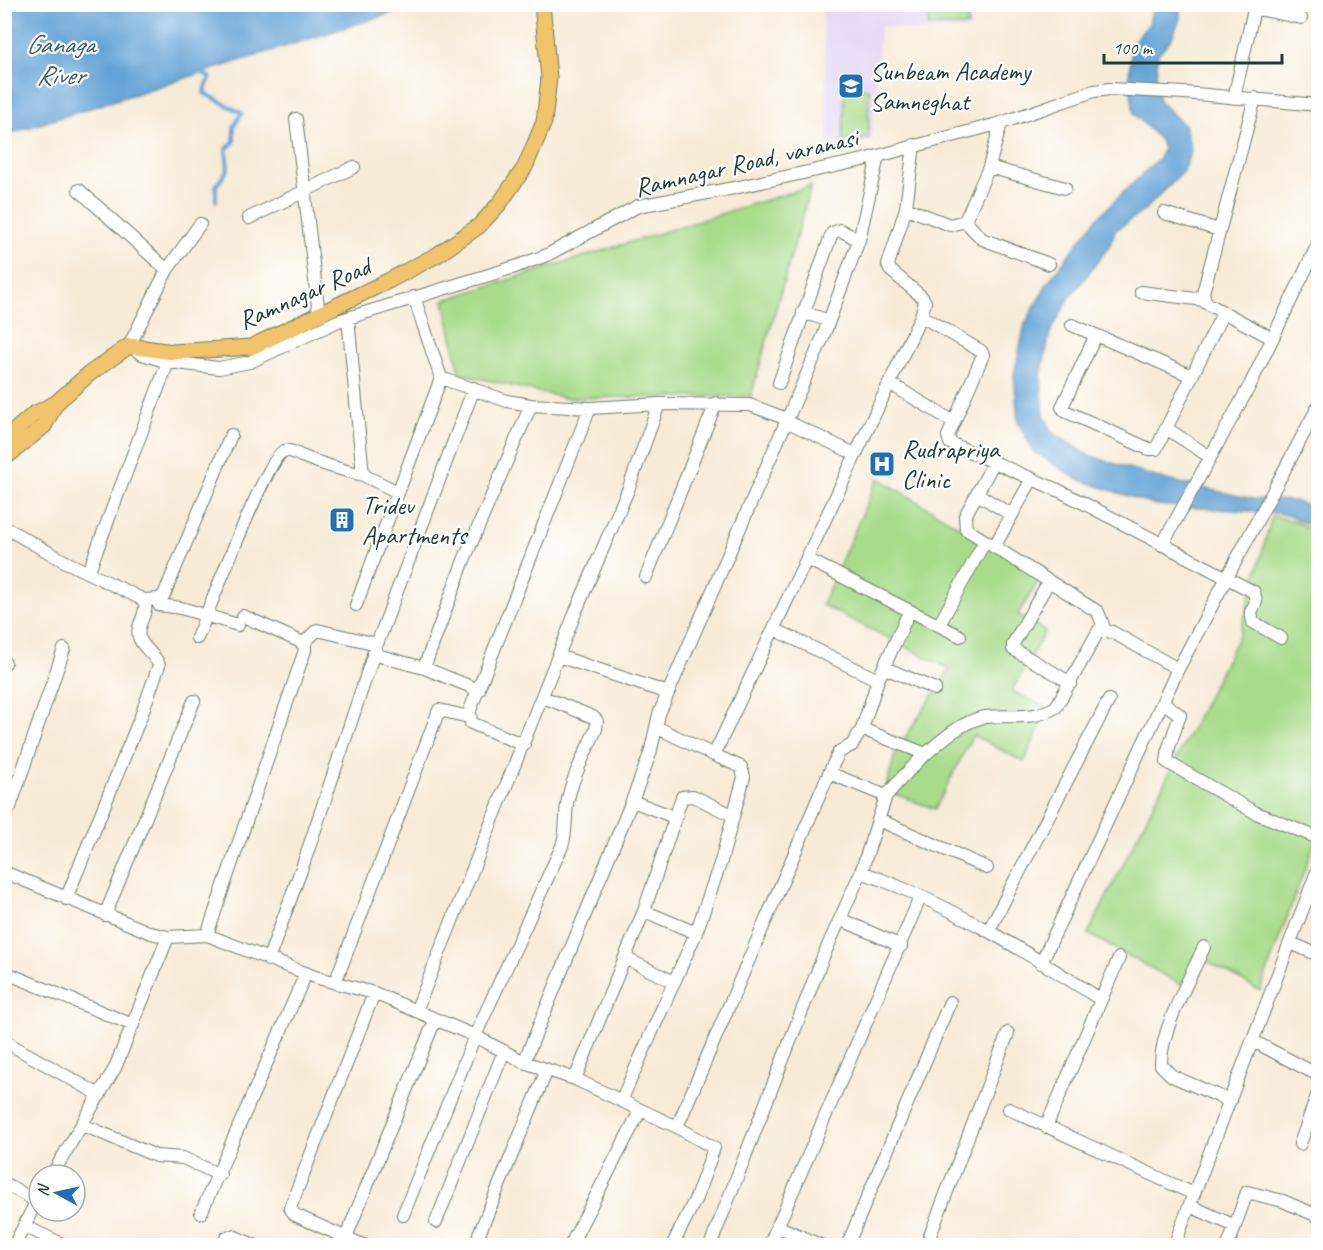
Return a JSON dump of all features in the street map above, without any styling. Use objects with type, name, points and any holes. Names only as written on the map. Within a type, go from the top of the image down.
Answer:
[{"type":"main road","name":"Ramnagar Road","points":[[129,346],[173,352],[251,347],[402,274],[437,255],[479,226],[500,203],[525,167],[544,122],[549,78],[542,4]]},
{"type":"main road","points":[[4,440],[33,414],[56,403],[89,374],[129,346]]},
{"type":"main road","points":[[4,459],[44,426],[56,403]]},
{"type":"street","points":[[1301,18],[1255,6],[1234,98],[1318,105]]},
{"type":"street","name":"Ramnagar Road, varanasi","points":[[129,346],[142,354],[168,362],[219,368],[250,362],[348,318],[547,255],[638,206],[734,188],[878,156],[1001,123],[1094,92],[1110,89],[1234,98]]},
{"type":"street","points":[[1204,300],[1204,284],[1255,98]]},
{"type":"street","points":[[296,119],[319,315]]},
{"type":"street","points":[[965,221],[989,167],[1001,123]]},
{"type":"street","points":[[714,755],[921,316],[925,302],[922,297],[890,270],[888,265],[906,208],[914,145]]},
{"type":"street","points":[[524,1062],[632,801],[650,754],[656,727],[668,693],[828,321],[859,240],[878,156]]},
{"type":"street","points":[[249,218],[354,167]]},
{"type":"street","points":[[989,167],[1065,188]]},
{"type":"street","points":[[79,190],[167,270]]},
{"type":"street","points":[[906,208],[950,225],[965,221]]},
{"type":"street","points":[[1318,208],[1318,223]]},
{"type":"street","points":[[1164,213],[1219,230]]},
{"type":"street","points":[[965,221],[982,239],[1049,264]]},
{"type":"street","points":[[129,346],[167,270],[200,224]]},
{"type":"street","points":[[779,383],[832,233],[840,230],[859,240]]},
{"type":"street","points":[[1162,545],[1250,385],[1318,244]]},
{"type":"street","points":[[1141,292],[1204,300],[1223,313],[1272,338]]},
{"type":"street","points":[[356,605],[441,378],[414,297]]},
{"type":"street","points":[[803,312],[828,321]]},
{"type":"street","points":[[1096,335],[1063,401],[1065,411],[1149,448],[1156,448],[1160,444],[1223,313]]},
{"type":"street","points":[[921,316],[981,351],[983,355],[948,436],[950,444],[1032,479],[1254,592],[1256,602],[1251,612],[1253,622],[1281,638]]},
{"type":"street","points":[[348,318],[363,475]]},
{"type":"street","points":[[1072,325],[1192,376]]},
{"type":"street","points":[[88,573],[168,362]]},
{"type":"street","points":[[441,378],[507,400],[531,405],[590,408],[659,404],[750,405],[787,420],[855,454]]},
{"type":"street","points":[[889,383],[954,422]]},
{"type":"street","points":[[268,960],[375,649],[474,388]]},
{"type":"street","points":[[416,1011],[558,656],[628,490],[659,404]]},
{"type":"street","points":[[646,577],[716,404]]},
{"type":"street","points":[[424,668],[464,560],[531,405]]},
{"type":"street","points":[[1041,963],[1178,669],[1318,407]]},
{"type":"street","points":[[524,745],[477,727],[471,723],[469,717],[590,408]]},
{"type":"street","points":[[1166,428],[1210,457]]},
{"type":"street","points":[[4,527],[32,545],[144,600],[159,598],[164,595],[231,435]]},
{"type":"street","points":[[197,638],[260,487],[278,454],[285,451],[292,452],[324,465],[363,475],[398,492]]},
{"type":"street","points":[[994,462],[965,516],[964,526],[1098,612],[1105,630]]},
{"type":"street","points":[[939,625],[989,544],[1012,515],[1032,479]]},
{"type":"street","points":[[977,494],[1012,515]]},
{"type":"street","points":[[807,559],[960,636]]},
{"type":"street","points":[[1049,581],[1013,644],[1013,649],[1071,684]]},
{"type":"street","points":[[66,899],[159,665],[156,657],[138,634],[146,606],[144,600]]},
{"type":"street","points":[[159,605],[241,620],[303,644]]},
{"type":"street","points":[[678,1127],[829,773],[839,752],[852,746],[862,729],[878,680],[909,612]]},
{"type":"street","points":[[774,629],[878,680]]},
{"type":"street","points":[[303,644],[317,630],[375,649],[479,690]]},
{"type":"street","points":[[710,1245],[840,919],[861,872],[886,796],[908,769],[977,719],[1045,714],[1056,707],[1071,684],[1099,630],[1105,630],[1178,669]]},
{"type":"street","points":[[207,935],[305,650],[303,644]]},
{"type":"street","points":[[4,815],[10,807],[64,649]]},
{"type":"street","points":[[558,656],[668,693]]},
{"type":"street","points":[[885,668],[935,689]]},
{"type":"street","points":[[403,1215],[476,1036],[562,846],[568,826],[566,808],[569,794],[596,729],[597,721],[593,717],[543,697]]},
{"type":"street","points":[[989,930],[1109,700]]},
{"type":"street","points":[[105,915],[194,701]]},
{"type":"street","points":[[1163,702],[1178,711],[1180,715],[1169,747],[1167,762],[1256,813],[1318,838]]},
{"type":"street","points":[[335,984],[439,710],[469,717]]},
{"type":"street","points":[[621,1101],[696,933],[722,861],[744,771],[656,727]]},
{"type":"street","points":[[862,729],[926,754]]},
{"type":"street","points":[[829,773],[886,796]]},
{"type":"street","points":[[575,1079],[644,911],[679,803],[686,795],[693,796],[732,815]]},
{"type":"street","points":[[632,801],[674,818]]},
{"type":"street","points":[[879,820],[987,868]]},
{"type":"street","points":[[1174,1245],[1318,869]]},
{"type":"street","points":[[4,872],[151,933],[168,937],[207,935],[306,974],[335,984],[374,993],[476,1036],[524,1062],[575,1079],[678,1127],[714,1148],[696,1198],[672,1245]]},
{"type":"street","points":[[861,872],[895,884],[920,898],[958,913],[1100,999]]},
{"type":"street","points":[[769,1245],[920,898]]},
{"type":"street","points":[[644,911],[696,933]]},
{"type":"street","points":[[840,919],[901,946]]},
{"type":"street","points":[[59,1163],[100,1095],[133,1025],[168,937]]},
{"type":"street","points":[[1291,943],[1318,955]]},
{"type":"street","points":[[1204,947],[1172,1023],[1161,1054],[1161,1065],[1172,1076],[1230,1101]]},
{"type":"street","points":[[625,958],[674,982]]},
{"type":"street","points":[[1046,1127],[1119,958]]},
{"type":"street","points":[[4,972],[133,1025]]},
{"type":"street","points":[[201,1213],[220,1175],[306,974]]},
{"type":"street","points":[[365,1245],[295,1215],[290,1208],[374,993]]},
{"type":"street","points":[[848,1245],[950,1002]]},
{"type":"street","points":[[346,1237],[435,1020]]},
{"type":"street","points":[[926,1245],[1008,1033]]},
{"type":"street","points":[[4,1041],[100,1095]]},
{"type":"street","points":[[1253,1041],[1318,1075]]},
{"type":"street","points":[[436,1222],[504,1051]]},
{"type":"street","points":[[478,1234],[547,1070]]},
{"type":"street","points":[[1300,1144],[1318,1093]]},
{"type":"street","points":[[1009,1109],[1192,1200],[1235,1226]]},
{"type":"street","points":[[570,1245],[640,1111]]},
{"type":"street","points":[[82,1125],[156,1156],[183,1158],[220,1175]]},
{"type":"street","points":[[4,1183],[27,1193]]},
{"type":"street","points":[[1228,1245],[1248,1192],[1283,1201],[1318,1216]]},
{"type":"street","points":[[14,1245],[27,1220]]},
{"type":"street","points":[[24,1226],[66,1245]]},
{"type":"street","points":[[777,1226],[822,1245]]},
{"type":"street","points":[[222,1245],[227,1237],[233,1236],[256,1245]]},
{"type":"shaded area","name":"Sunbeam Academy Samneghat","points":[[822,5],[969,5],[971,29],[914,31],[880,26],[872,141],[829,150]]},
{"type":"green space","points":[[928,5],[966,5],[968,26],[928,26]]},
{"type":"green space","points":[[845,87],[869,89],[868,139],[843,141]]},
{"type":"green space","points":[[811,186],[751,396],[565,398],[460,374],[444,300]]},
{"type":"green space","points":[[878,478],[1042,576],[1018,614],[1045,631],[1012,691],[1048,708],[1024,762],[973,735],[935,809],[885,790],[896,751],[950,669],[822,605]]},
{"type":"green space","points":[[1272,516],[1295,521],[1318,534],[1318,833],[1260,991],[1196,955],[1184,986],[1088,934],[1240,633]]},
{"type":"water","name":"Ganaga River","points":[[5,4],[417,4],[417,5],[5,135]]},
{"type":"water","points":[[1153,5],[1180,5],[1180,18],[1172,38],[1158,54],[1156,77],[1159,101],[1185,126],[1191,151],[1182,173],[1146,209],[1115,231],[1109,247],[1070,297],[1050,333],[1041,376],[1044,415],[1053,433],[1088,455],[1162,479],[1253,499],[1294,501],[1318,509],[1318,529],[1290,516],[1276,513],[1155,505],[1077,479],[1033,451],[1018,422],[1014,374],[1025,324],[1048,282],[1097,218],[1159,158],[1163,149],[1160,140],[1134,114],[1129,77],[1132,43],[1149,24]]},
{"type":"waterway","points":[[199,71],[210,77],[204,93],[242,113],[234,126],[234,142],[226,149],[228,169],[216,186],[216,201]]},
{"type":"place","name":"Sunbeam Academy Samneghat","points":[[851,86]]},
{"type":"place","name":"Rudrapriya Clinic","points":[[882,464]]},
{"type":"place","name":"Tridev Apartments","points":[[342,520]]}]
